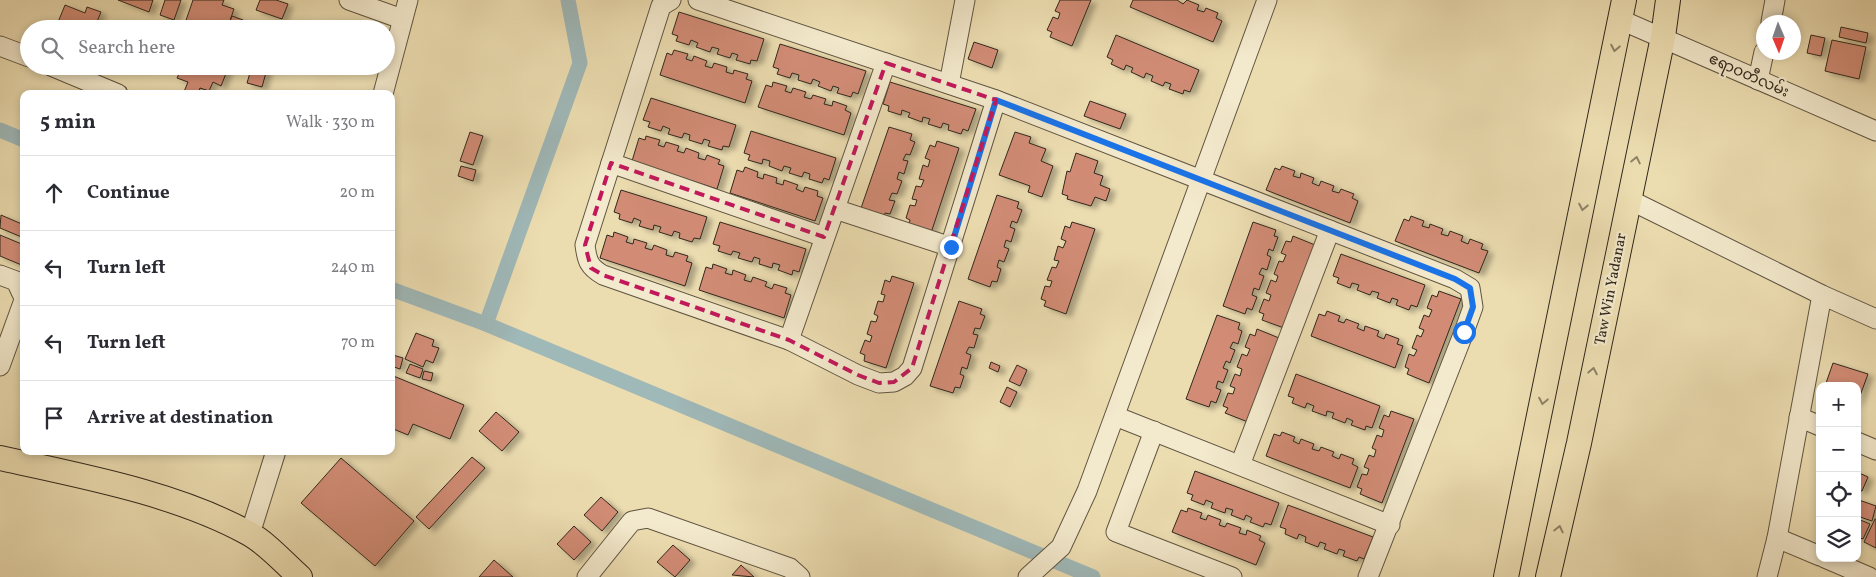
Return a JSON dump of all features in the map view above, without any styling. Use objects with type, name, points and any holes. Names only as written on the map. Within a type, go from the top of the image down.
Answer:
[{"type":"main road","name":"Taw Win Yadanar","points":[[1548,577],[1663,37],[1668,0]]},
{"type":"main road","points":[[1506,577],[1622,10]]},
{"type":"main road","points":[[0,458],[124,486],[215,517],[250,534],[300,577]]},
{"type":"street","points":[[349,0],[402,19]]},
{"type":"street","points":[[395,47],[408,0]]},
{"type":"street","points":[[671,0],[662,6],[585,246],[586,259],[591,268],[612,278],[789,340],[850,372],[879,383],[894,382],[912,368],[996,100]]},
{"type":"street","points":[[698,0],[996,100],[1455,279],[1470,288],[1473,307],[1390,525],[1368,577]]},
{"type":"street","points":[[755,0],[753,10],[758,20]]},
{"type":"street","points":[[949,84],[965,0]]},
{"type":"street","points":[[1028,577],[1061,547],[1087,491],[1267,0]]},
{"type":"street","points":[[1773,15],[1776,0]]},
{"type":"street","name":"ဧရာဝတီလမ်း","points":[[1622,10],[1663,37],[1758,80],[1875,125]]},
{"type":"street","points":[[0,46],[20,54]]},
{"type":"street","points":[[1758,80],[1762,60]]},
{"type":"street","points":[[789,340],[886,63]]},
{"type":"street","points":[[73,75],[108,90]]},
{"type":"street","points":[[384,90],[388,75]]},
{"type":"street","points":[[611,163],[824,237]]},
{"type":"street","points":[[1628,200],[1822,295],[1876,319]]},
{"type":"street","points":[[835,209],[951,247]]},
{"type":"street","points":[[1240,465],[1330,230]]},
{"type":"street","points":[[0,274],[16,281],[20,290]]},
{"type":"street","points":[[1767,577],[1777,538],[1822,295]]},
{"type":"street","points":[[0,366],[20,310]]},
{"type":"street","points":[[1115,416],[1390,525]]},
{"type":"street","points":[[1799,417],[1816,424]]},
{"type":"street","points":[[1154,431],[1116,532],[1232,577]]},
{"type":"street","points":[[1861,444],[1876,450]]},
{"type":"street","points":[[250,534],[275,455]]},
{"type":"street","points":[[587,577],[632,521],[648,518],[790,568],[800,577]]},
{"type":"street","points":[[1777,538],[1816,554]]},
{"type":"street","points":[[1834,562],[1869,577]]},
{"type":"highlighted area","points":[[886,63],[996,100],[912,368],[894,382],[879,383],[858,375],[789,340],[603,275],[591,268],[585,245],[611,163],[824,237]]},
{"type":"building","points":[[118,0],[153,0],[149,12]]},
{"type":"building","points":[[165,0],[181,0],[174,20],[160,15]]},
{"type":"building","points":[[193,0],[224,0],[222,5],[234,9],[230,20],[186,20]]},
{"type":"building","points":[[260,0],[276,0],[288,4],[282,19],[256,10]]},
{"type":"building","points":[[1060,0],[1091,0],[1072,46],[1050,37],[1052,32],[1047,30],[1053,17],[1058,19],[1060,13],[1055,11]]},
{"type":"building","points":[[1133,0],[1177,0],[1183,4],[1187,0],[1199,5],[1197,10],[1204,12],[1206,8],[1218,13],[1216,18],[1222,21],[1213,42],[1130,7]]},
{"type":"building","points":[[65,5],[85,13],[87,7],[101,12],[98,20],[59,20]]},
{"type":"building","points":[[679,12],[764,39],[757,61],[751,60],[750,64],[736,60],[738,55],[732,53],[730,58],[717,54],[719,49],[712,47],[710,52],[696,47],[698,43],[691,40],[689,45],[676,41],[678,36],[672,34]]},
{"type":"building","points":[[232,16],[243,20],[230,20]]},
{"type":"building","points":[[1841,27],[1868,33],[1866,43],[1839,37]]},
{"type":"building","points":[[1116,35],[1199,70],[1190,92],[1184,90],[1183,94],[1169,89],[1171,84],[1165,82],[1163,86],[1151,81],[1153,76],[1146,73],[1144,78],[1131,72],[1133,68],[1126,65],[1124,70],[1111,64],[1113,60],[1107,57]]},
{"type":"building","points":[[1811,35],[1825,38],[1821,56],[1807,53]]},
{"type":"building","points":[[1832,40],[1866,47],[1859,79],[1825,71]]},
{"type":"building","points":[[974,42],[998,50],[992,68],[968,59]]},
{"type":"building","points":[[780,44],[866,71],[858,94],[853,92],[851,97],[837,93],[839,88],[833,86],[831,91],[818,86],[820,82],[813,79],[811,84],[798,80],[799,75],[792,73],[790,78],[777,74],[779,69],[773,67]]},
{"type":"building","points":[[674,50],[688,54],[686,59],[692,61],[694,56],[707,61],[705,66],[712,68],[714,63],[727,67],[726,72],[733,74],[734,70],[748,74],[746,79],[752,81],[745,103],[660,75],[667,53],[672,55]]},
{"type":"building","points":[[178,75],[225,75],[221,86],[213,82],[209,90],[200,88],[199,90],[185,90],[188,82],[177,78]]},
{"type":"building","points":[[249,75],[265,75],[262,87],[247,83]]},
{"type":"building","points":[[773,82],[787,86],[785,91],[791,93],[793,88],[806,92],[804,97],[811,99],[813,95],[826,99],[824,104],[832,106],[833,101],[847,106],[845,110],[851,113],[844,135],[758,107],[766,85],[772,87]]},
{"type":"building","points":[[890,82],[976,109],[968,131],[963,129],[961,134],[948,130],[949,125],[943,123],[941,128],[928,124],[930,119],[923,117],[922,122],[908,117],[910,113],[902,110],[901,115],[888,111],[889,106],[883,104]]},
{"type":"building","points":[[651,98],[736,125],[729,147],[723,146],[722,150],[708,146],[710,141],[704,139],[702,144],[689,140],[690,135],[684,133],[682,138],[668,134],[670,129],[663,126],[661,131],[648,127],[650,122],[643,120]]},
{"type":"building","points":[[1090,101],[1126,114],[1120,129],[1084,116]]},
{"type":"building","points":[[889,127],[912,134],[910,140],[915,142],[910,155],[906,154],[903,160],[908,161],[904,174],[899,172],[897,179],[902,181],[897,194],[892,193],[889,200],[895,201],[890,214],[885,213],[883,219],[860,211]]},
{"type":"building","points":[[751,131],[836,158],[829,180],[824,178],[822,183],[809,179],[810,174],[804,172],[802,177],[789,173],[791,168],[784,166],[782,171],[769,166],[770,161],[763,159],[762,164],[748,160],[750,155],[744,153]]},
{"type":"building","points":[[470,132],[483,136],[473,165],[460,161]]},
{"type":"building","points":[[1015,132],[1031,137],[1029,143],[1046,149],[1041,161],[1053,166],[1042,197],[1028,192],[1030,186],[999,175]]},
{"type":"building","points":[[646,136],[660,140],[658,145],[664,147],[666,142],[679,146],[677,151],[684,153],[686,148],[699,153],[698,158],[705,160],[707,155],[720,160],[718,164],[724,166],[717,189],[632,161],[639,138],[645,140]]},
{"type":"building","points":[[937,141],[959,148],[931,233],[909,225],[910,220],[906,218],[910,205],[915,206],[917,200],[912,199],[916,186],[921,187],[924,180],[919,179],[923,165],[928,167],[930,160],[925,158],[930,145],[935,147]]},
{"type":"building","points":[[1076,153],[1098,161],[1094,173],[1103,176],[1100,185],[1110,189],[1106,201],[1095,197],[1091,206],[1067,199],[1068,196],[1062,194],[1067,171],[1070,172]]},
{"type":"building","points":[[461,166],[476,170],[473,181],[458,176]]},
{"type":"building","points":[[1282,166],[1295,171],[1293,176],[1300,178],[1301,173],[1314,178],[1312,183],[1319,186],[1321,181],[1334,186],[1332,191],[1339,193],[1341,189],[1354,194],[1352,198],[1358,201],[1350,223],[1266,190],[1275,168],[1280,170]]},
{"type":"building","points":[[745,167],[758,172],[757,177],[763,179],[764,174],[777,178],[776,183],[783,185],[784,180],[798,185],[796,189],[803,192],[805,187],[818,191],[817,196],[823,198],[815,221],[730,193],[737,170],[743,172]]},
{"type":"building","points":[[621,190],[707,217],[700,239],[694,238],[692,242],[679,238],[680,233],[674,231],[672,236],[659,232],[661,227],[654,225],[653,230],[639,226],[641,221],[634,218],[632,223],[619,219],[620,214],[614,212]]},
{"type":"building","points":[[997,195],[1019,202],[1017,208],[1022,210],[1017,223],[1012,221],[1010,227],[1015,229],[1011,242],[1006,240],[1004,247],[1009,249],[1004,262],[999,260],[997,267],[1001,269],[997,282],[992,281],[990,287],[968,279]]},
{"type":"building","points":[[1,215],[20,223],[20,236],[0,228]]},
{"type":"building","points":[[1411,216],[1424,221],[1422,226],[1429,228],[1430,224],[1443,229],[1441,234],[1448,236],[1450,231],[1463,236],[1461,241],[1468,244],[1470,239],[1483,244],[1481,249],[1488,251],[1479,273],[1395,241],[1404,219],[1409,221]]},
{"type":"building","points":[[720,222],[806,249],[799,272],[793,270],[792,275],[778,270],[780,265],[773,263],[772,268],[759,264],[760,259],[754,257],[752,262],[738,258],[740,253],[733,251],[731,255],[718,251],[720,246],[713,244]]},
{"type":"building","points":[[1072,222],[1095,229],[1066,314],[1044,306],[1046,301],[1041,299],[1045,286],[1050,287],[1052,281],[1047,280],[1052,267],[1056,268],[1059,261],[1054,260],[1058,246],[1063,248],[1066,241],[1061,239],[1065,226],[1070,228]]},
{"type":"building","points":[[1253,222],[1276,230],[1274,236],[1278,237],[1273,251],[1269,249],[1267,255],[1271,257],[1267,270],[1262,268],[1259,274],[1264,276],[1259,290],[1254,288],[1252,295],[1257,297],[1252,310],[1247,308],[1245,314],[1223,306]]},
{"type":"building","points":[[614,232],[628,237],[626,242],[633,244],[634,239],[647,243],[645,248],[652,250],[654,245],[667,250],[666,255],[673,257],[675,252],[688,256],[686,261],[692,263],[685,286],[600,258],[607,235],[613,237]]},
{"type":"building","points":[[0,235],[20,243],[20,264],[0,256]]},
{"type":"building","points":[[1293,236],[1315,245],[1284,328],[1262,320],[1264,314],[1259,312],[1264,299],[1269,301],[1271,295],[1266,293],[1271,280],[1276,282],[1278,276],[1274,274],[1279,261],[1283,262],[1286,255],[1281,253],[1286,241],[1291,242]]},
{"type":"building","points":[[1341,254],[1425,285],[1417,307],[1411,305],[1409,310],[1396,305],[1398,300],[1392,298],[1390,303],[1377,298],[1379,293],[1372,291],[1370,295],[1357,290],[1359,285],[1352,283],[1350,288],[1337,283],[1339,278],[1333,276]]},
{"type":"building","points":[[713,264],[727,269],[725,273],[732,275],[733,270],[746,275],[744,280],[751,282],[753,277],[767,282],[765,286],[772,289],[774,284],[787,288],[785,293],[791,295],[784,318],[699,290],[706,267],[712,269]]},
{"type":"building","points":[[892,276],[914,283],[886,368],[864,361],[865,355],[860,353],[865,340],[870,342],[872,336],[867,334],[871,321],[876,322],[878,316],[874,314],[878,301],[883,302],[885,295],[881,294],[885,280],[890,282]]},
{"type":"building","points":[[1439,291],[1461,299],[1429,383],[1407,374],[1409,369],[1405,367],[1409,354],[1414,356],[1417,350],[1412,348],[1417,335],[1421,337],[1424,330],[1419,328],[1424,315],[1429,317],[1432,310],[1427,308],[1432,295],[1437,297]]},
{"type":"building","points":[[959,301],[982,309],[980,314],[985,316],[980,329],[975,328],[973,334],[978,335],[974,348],[969,347],[966,353],[971,355],[967,369],[962,367],[960,374],[964,376],[960,388],[955,387],[953,393],[930,386]]},
{"type":"building","points":[[1327,311],[1340,316],[1338,321],[1344,323],[1346,319],[1359,324],[1357,328],[1364,331],[1365,326],[1379,331],[1377,336],[1384,339],[1386,334],[1399,339],[1397,344],[1403,346],[1395,368],[1311,336],[1319,314],[1325,316]]},
{"type":"building","points":[[1217,315],[1240,323],[1238,329],[1242,331],[1238,344],[1233,342],[1230,348],[1235,350],[1230,363],[1226,361],[1223,368],[1228,370],[1223,383],[1218,381],[1216,388],[1221,390],[1216,403],[1211,401],[1209,407],[1186,399]]},
{"type":"building","points":[[1257,329],[1279,338],[1248,422],[1225,413],[1228,408],[1223,406],[1228,393],[1233,394],[1235,388],[1230,386],[1235,374],[1240,376],[1242,369],[1237,367],[1242,354],[1247,356],[1250,349],[1245,347],[1250,334],[1255,336]]},
{"type":"building","points":[[416,333],[434,340],[432,346],[439,348],[433,363],[426,360],[423,367],[405,359]]},
{"type":"building","points":[[395,356],[403,358],[400,369],[395,367]]},
{"type":"building","points":[[991,362],[1000,366],[998,372],[989,368]]},
{"type":"building","points":[[1833,363],[1868,374],[1861,393],[1861,382],[1826,382]]},
{"type":"building","points":[[410,364],[423,369],[420,378],[406,373]]},
{"type":"building","points":[[1017,365],[1027,370],[1020,386],[1009,381]]},
{"type":"building","points":[[424,371],[433,373],[431,381],[422,379]]},
{"type":"building","points":[[1296,374],[1380,406],[1372,428],[1366,426],[1365,430],[1351,425],[1353,421],[1347,418],[1345,423],[1332,418],[1334,413],[1327,411],[1326,416],[1312,411],[1314,406],[1307,403],[1305,408],[1292,403],[1294,398],[1288,396]]},
{"type":"building","points":[[395,377],[464,405],[450,439],[413,424],[408,435],[395,430]]},
{"type":"building","points":[[1007,387],[1017,392],[1010,407],[1000,402]]},
{"type":"building","points":[[1391,411],[1414,419],[1382,503],[1360,494],[1362,489],[1357,487],[1362,474],[1367,475],[1369,469],[1364,467],[1369,455],[1374,457],[1376,450],[1372,448],[1377,435],[1382,437],[1384,430],[1379,428],[1384,415],[1389,417]]},
{"type":"building","points":[[496,412],[519,432],[502,451],[479,431]]},
{"type":"building","points":[[1282,432],[1295,437],[1293,441],[1299,444],[1301,439],[1314,444],[1312,449],[1319,451],[1321,447],[1334,452],[1332,456],[1339,459],[1341,454],[1354,459],[1352,464],[1358,467],[1350,488],[1266,456],[1274,434],[1280,436]]},
{"type":"building","points":[[472,457],[485,468],[429,529],[416,517]]},
{"type":"building","points":[[341,458],[414,521],[375,566],[301,503]]},
{"type":"building","points":[[1195,471],[1279,503],[1271,525],[1265,523],[1263,527],[1250,522],[1252,518],[1246,515],[1244,520],[1231,515],[1233,510],[1226,508],[1225,513],[1211,508],[1213,503],[1206,500],[1204,505],[1191,500],[1193,495],[1187,493]]},
{"type":"building","points":[[1861,474],[1868,477],[1861,491]]},
{"type":"building","points":[[601,497],[618,512],[602,531],[584,515]]},
{"type":"building","points":[[1861,501],[1876,506],[1872,521],[1861,517]]},
{"type":"building","points":[[1288,505],[1373,537],[1364,559],[1359,557],[1357,561],[1343,556],[1345,551],[1339,549],[1337,554],[1324,549],[1326,544],[1320,542],[1318,547],[1305,542],[1306,537],[1299,534],[1297,539],[1285,534],[1286,529],[1280,527]]},
{"type":"building","points":[[1188,508],[1202,513],[1200,518],[1206,520],[1208,515],[1221,520],[1219,525],[1225,527],[1227,523],[1241,528],[1239,533],[1246,535],[1247,530],[1261,536],[1259,540],[1265,543],[1256,565],[1172,532],[1181,510],[1187,512]]},
{"type":"building","points":[[1876,519],[1876,548],[1864,542]]},
{"type":"building","points":[[1861,520],[1870,524],[1863,539],[1861,538]]},
{"type":"building","points":[[574,526],[591,542],[574,560],[557,544]]},
{"type":"building","points":[[673,545],[690,560],[675,577],[657,562]]},
{"type":"building","points":[[494,560],[513,577],[479,577]]},
{"type":"building","points":[[741,565],[754,577],[732,575]]},
{"type":"waterway","points":[[486,324],[580,63],[568,0]]},
{"type":"waterway","points":[[0,130],[20,138]]},
{"type":"waterway","points":[[395,290],[486,324],[1093,577]]},
{"type":"route","points":[[951,247],[996,100],[1455,279],[1470,288],[1473,307],[1464,332]]}]
